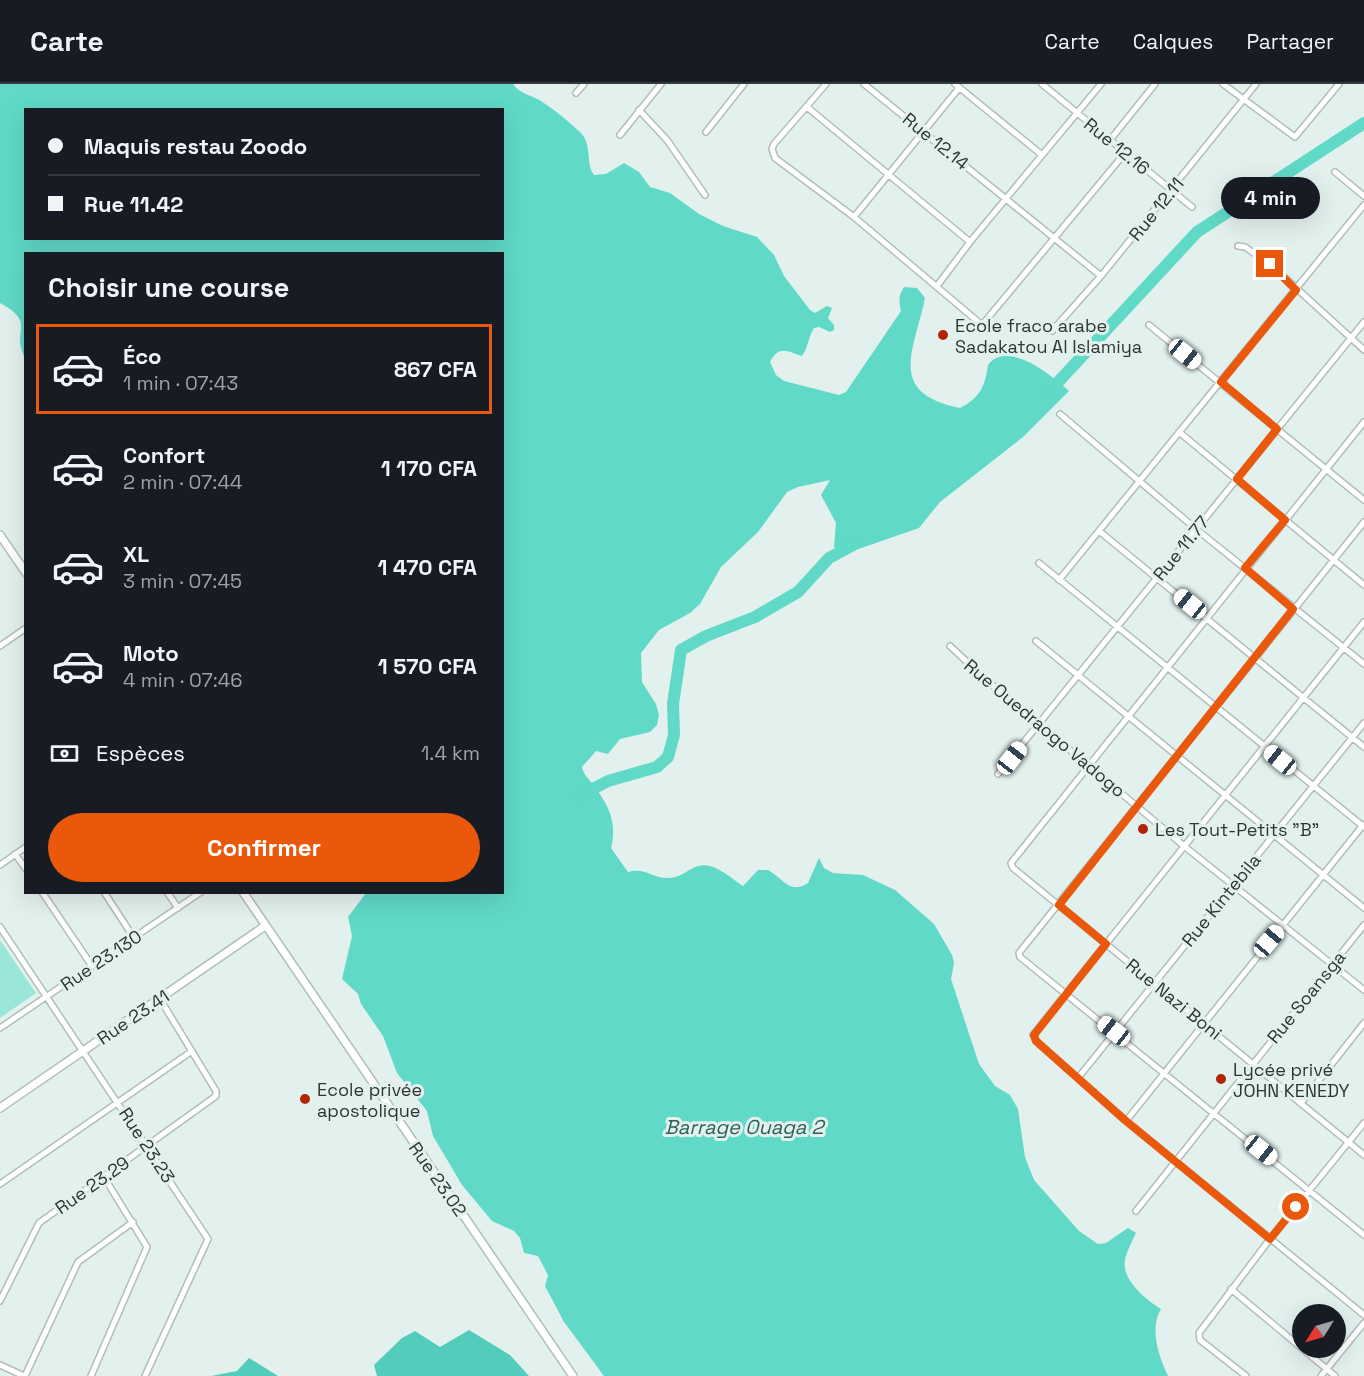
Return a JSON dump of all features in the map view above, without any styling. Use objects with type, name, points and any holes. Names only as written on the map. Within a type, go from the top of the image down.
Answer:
[{"type":"street","points":[[576,93],[584,84]]},
{"type":"street","points":[[620,135],[661,84]]},
{"type":"street","points":[[706,132],[744,84]]},
{"type":"street","points":[[825,84],[774,144],[772,153],[854,217],[980,324],[984,324],[1125,153]]},
{"type":"street","name":"Rue 12.14","points":[[864,84],[1101,276]]},
{"type":"street","name":"Rue 12.16","points":[[1042,84],[1192,207]]},
{"type":"street","points":[[937,286],[970,242],[1101,84]]},
{"type":"street","points":[[1110,140],[1155,84]]},
{"type":"street","points":[[1223,84],[1292,137],[1299,135],[1339,84]]},
{"type":"street","name":"Rue 12.11","points":[[1052,331],[1101,276],[1256,84]]},
{"type":"street","points":[[854,217],[924,131],[957,86],[1042,155]]},
{"type":"street","points":[[807,107],[970,242]]},
{"type":"street","points":[[639,110],[667,140],[705,195]]},
{"type":"street","points":[[1335,172],[1364,196]]},
{"type":"street","points":[[1059,580],[1364,205]]},
{"type":"street","points":[[1238,246],[1245,247],[1270,264],[1364,350]]},
{"type":"street","name":"Rue 11.77","points":[[998,774],[1364,322]]},
{"type":"street","points":[[1149,325],[1364,500]]},
{"type":"street","points":[[1060,414],[1293,609],[1364,664]]},
{"type":"street","points":[[1088,766],[1364,422]]},
{"type":"street","points":[[1179,432],[1364,585]]},
{"type":"street","points":[[1364,522],[1254,657],[1019,955],[1364,1235]]},
{"type":"street","points":[[1099,531],[1364,747]]},
{"type":"street","points":[[0,535],[24,570]]},
{"type":"street","points":[[1039,563],[1363,826],[1126,1121]]},
{"type":"street","points":[[1364,622],[1034,1033],[1034,1037],[1126,1121],[1364,1315]]},
{"type":"street","points":[[0,646],[24,629]]},
{"type":"street","points":[[1036,641],[1077,677],[1364,908]]},
{"type":"street","name":"Rue Ouedraogo Vadogo","points":[[950,646],[1038,724],[1184,846],[1364,990]]},
{"type":"street","name":"Rue Kintebila","points":[[1078,1078],[1364,723]]},
{"type":"street","name":"Rue Nazi Boni","points":[[1088,766],[1012,860],[1012,866],[1364,1155]]},
{"type":"street","points":[[0,865],[24,848]]},
{"type":"street","points":[[15,854],[24,866]]},
{"type":"street","points":[[43,894],[92,966]]},
{"type":"street","points":[[105,894],[134,938]]},
{"type":"street","points":[[168,894],[178,908]]},
{"type":"street","name":"Rue 23.130","points":[[0,1028],[198,894]]},
{"type":"street","name":"Rue 23.02","points":[[244,894],[573,1376]]},
{"type":"street","name":"Rue Soansga","points":[[1137,1211],[1364,925]]},
{"type":"street","name":"Rue 23.41","points":[[0,1108],[266,926]]},
{"type":"street","name":"Rue 23.23","points":[[0,927],[119,1102],[208,1239],[145,1376]]},
{"type":"street","points":[[0,1184],[192,1051],[160,999]]},
{"type":"street","points":[[1300,1103],[1364,1023]]},
{"type":"street","name":"Rue 23.29","points":[[0,1301],[37,1225],[216,1096],[216,1091],[192,1051]]},
{"type":"street","points":[[1246,1376],[1200,1340],[1198,1335],[1270,1239],[1364,1123]]},
{"type":"street","points":[[91,1376],[146,1250],[146,1244],[104,1178]]},
{"type":"street","points":[[0,1365],[25,1376],[79,1260],[133,1222]]},
{"type":"street","points":[[1231,1289],[1335,1376]]},
{"type":"street","points":[[1321,1376],[1364,1323]]},
{"type":"shaded area","points":[[0,940],[36,993],[0,1018]]},
{"type":"shaded area","points":[[469,1330],[510,1355],[529,1376],[377,1376],[374,1365],[402,1338],[415,1331],[440,1347]]},
{"type":"shaded area","points":[[249,1358],[278,1376],[211,1376],[237,1371]]},
{"type":"water","name":"Barrage Ouaga 2","points":[[0,84],[513,84],[549,106],[580,132],[588,148],[591,170],[594,175],[606,174],[624,163],[639,172],[650,187],[670,193],[699,214],[723,226],[757,237],[774,255],[784,276],[810,310],[815,313],[827,306],[832,308],[828,318],[834,325],[834,330],[830,332],[819,327],[814,328],[802,356],[780,351],[773,356],[770,362],[776,375],[784,381],[839,395],[846,392],[901,311],[900,299],[904,287],[917,288],[925,298],[912,351],[911,366],[913,380],[921,392],[937,401],[960,408],[977,396],[985,379],[988,365],[996,358],[1006,356],[1018,358],[1041,369],[1069,391],[1023,437],[940,502],[919,528],[844,554],[834,547],[836,523],[821,495],[830,480],[798,487],[787,492],[758,532],[721,567],[700,604],[690,613],[659,630],[641,653],[642,682],[656,704],[659,715],[657,725],[650,732],[620,739],[608,754],[596,751],[582,767],[608,809],[613,823],[611,848],[628,872],[639,871],[662,878],[672,878],[693,868],[706,865],[720,870],[743,886],[758,870],[768,870],[786,884],[796,887],[808,883],[819,858],[824,868],[833,873],[863,875],[895,890],[934,924],[952,955],[954,963],[951,979],[979,1064],[995,1086],[1010,1095],[1018,1109],[1025,1157],[1034,1180],[1079,1231],[1098,1244],[1106,1243],[1128,1228],[1136,1233],[1127,1253],[1125,1267],[1136,1288],[1161,1309],[1157,1317],[1156,1334],[1161,1360],[1168,1376],[604,1376],[564,1322],[545,1286],[548,1275],[538,1256],[524,1253],[520,1238],[514,1231],[492,1221],[462,1185],[433,1136],[427,1111],[397,1073],[383,1036],[361,1004],[358,994],[342,979],[352,936],[348,917],[365,894],[504,894],[504,252],[24,252],[24,356],[20,340],[21,322],[11,310],[0,303]]},
{"type":"waterway","points":[[1048,393],[1197,232],[1364,123]]},
{"type":"waterway","points":[[581,795],[608,781],[657,767],[668,757],[674,735],[673,704],[681,650],[706,636],[755,617],[798,592],[829,558],[853,545]]},
{"type":"place","name":"Ecole fraco arabe Sadakatou Al Islamiya","points":[[943,335]]},
{"type":"place","name":"Les Tout-Petits \"B\"","points":[[1143,829]]},
{"type":"place","name":"Lycée privé JOHN KENEDY","points":[[1221,1079]]},
{"type":"place","name":"Ecole privée apostolique","points":[[305,1099]]},
{"type":"route","points":[[1270,264],[1296,290],[1221,382],[1277,429],[1237,479],[1285,520],[1245,568],[1293,609],[1059,905],[1106,944],[1034,1035],[1036,1041],[1088,1088],[1270,1239],[1296,1207]]}]
